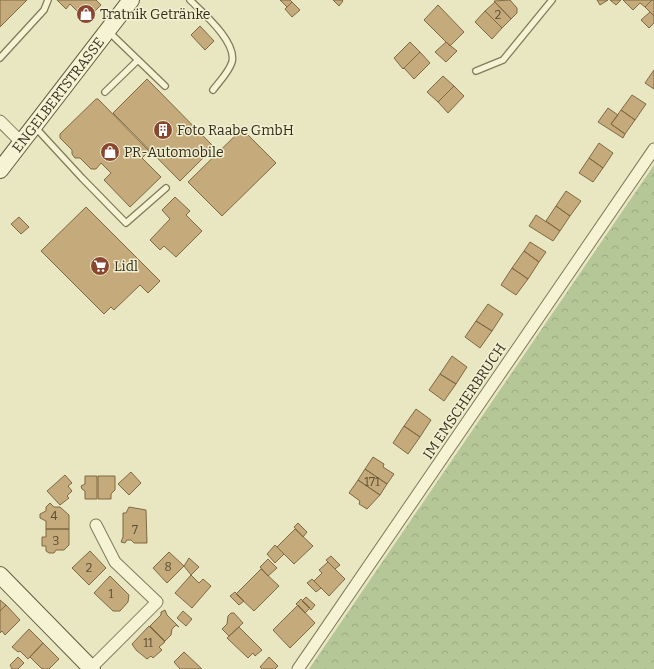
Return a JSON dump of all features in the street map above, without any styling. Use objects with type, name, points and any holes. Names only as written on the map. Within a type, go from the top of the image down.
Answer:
[{"type":"street","name":"ENGELBERTSTRASSE","points":[[0,170],[20,142],[131,0]]},
{"type":"street","points":[[0,121],[20,142]]},
{"type":"street","name":"IM EMSCHERBRUCH","points":[[298,669],[654,149]]},
{"type":"street","points":[[0,575],[92,668],[157,602],[115,562],[96,525]]},
{"type":"lane","points":[[0,58],[44,10],[48,0]]},
{"type":"lane","points":[[190,0],[210,20],[231,48],[233,55],[230,66],[213,90]]},
{"type":"lane","points":[[476,71],[503,60],[552,0]]},
{"type":"lane","points":[[107,31],[165,86]]},
{"type":"lane","points":[[105,92],[138,60]]},
{"type":"lane","points":[[34,125],[82,178],[126,223],[166,188]]},
{"type":"green space","points":[[654,165],[654,669],[309,669]]},
{"type":"building","points":[[0,0],[27,0],[0,27]]},
{"type":"building","name":"Tratnik Getränke","points":[[57,0],[96,0],[101,5],[86,20],[70,4],[66,9]]},
{"type":"building","points":[[280,0],[290,0],[292,2],[287,7]]},
{"type":"building","points":[[333,0],[342,0],[343,1],[339,6]]},
{"type":"building","points":[[510,0],[517,8],[517,13],[511,19],[494,1]]},
{"type":"building","points":[[597,0],[608,0],[600,5]]},
{"type":"building","points":[[610,0],[621,0],[616,5]]},
{"type":"building","points":[[623,0],[652,0],[645,7],[640,3],[633,10]]},
{"type":"building","points":[[652,0],[654,0],[654,16],[645,7]]},
{"type":"building","points":[[292,2],[300,10],[292,17],[285,9]]},
{"type":"building","points":[[495,2],[511,19],[502,28],[485,11]]},
{"type":"building","points":[[438,5],[464,32],[450,46],[424,20]]},
{"type":"building","points":[[485,11],[502,28],[492,39],[475,22]]},
{"type":"building","points":[[650,12],[654,16],[654,23],[649,28],[641,20]]},
{"type":"building","points":[[200,26],[214,41],[205,50],[191,35]]},
{"type":"building","points":[[410,42],[420,52],[403,69],[394,58]]},
{"type":"building","points":[[446,42],[457,51],[446,62],[435,52]]},
{"type":"building","points":[[420,52],[430,63],[414,79],[404,68]]},
{"type":"building","points":[[654,70],[654,89],[645,83]]},
{"type":"building","points":[[443,76],[454,86],[438,102],[427,92]]},
{"type":"building","name":"Foto Raabe GmbH","points":[[147,79],[214,147],[180,181],[113,113]]},
{"type":"building","points":[[454,86],[464,96],[448,113],[438,102]]},
{"type":"building","points":[[632,95],[646,104],[635,120],[621,110]]},
{"type":"building","name":"PR-Automobile","points":[[96,99],[98,99],[149,151],[142,158],[161,177],[130,207],[104,180],[111,173],[101,163],[96,169],[91,169],[80,158],[75,158],[72,154],[72,150],[60,138],[60,134]]},
{"type":"building","points":[[608,108],[618,115],[611,124],[625,134],[623,138],[598,122]]},
{"type":"building","points":[[621,110],[635,120],[625,134],[611,124]]},
{"type":"building","points":[[242,129],[276,163],[222,216],[188,182]]},
{"type":"building","points":[[599,143],[613,153],[603,168],[589,158]]},
{"type":"building","points":[[589,158],[603,168],[593,182],[579,173]]},
{"type":"building","points":[[566,191],[581,201],[570,216],[556,206]]},
{"type":"building","points":[[175,197],[190,211],[186,215],[202,231],[176,257],[164,246],[160,250],[150,240],[170,219],[162,210]]},
{"type":"building","points":[[556,206],[570,216],[560,231],[546,221]]},
{"type":"building","name":"Lidl","points":[[86,207],[160,281],[148,293],[140,285],[114,310],[111,307],[104,314],[41,251]]},
{"type":"building","points":[[536,215],[560,231],[553,241],[529,226]]},
{"type":"building","points":[[19,217],[29,227],[21,234],[11,224]]},
{"type":"building","points":[[530,242],[546,252],[539,262],[524,251]]},
{"type":"building","points":[[524,251],[539,262],[528,279],[512,268]]},
{"type":"building","points":[[512,268],[528,279],[516,295],[501,285]]},
{"type":"building","points":[[488,304],[503,314],[492,331],[476,321]]},
{"type":"building","points":[[476,321],[492,331],[480,348],[465,337]]},
{"type":"building","points":[[452,356],[467,367],[456,384],[440,374]]},
{"type":"building","points":[[440,374],[456,384],[444,401],[429,390]]},
{"type":"building","points":[[416,409],[431,420],[420,437],[404,426]]},
{"type":"building","points":[[404,426],[420,437],[408,454],[393,443]]},
{"type":"building","points":[[373,457],[384,464],[383,467],[394,474],[387,484],[365,469]]},
{"type":"building","points":[[365,469],[387,484],[380,495],[358,480]]},
{"type":"building","points":[[131,472],[141,483],[129,495],[118,484]]},
{"type":"building","points":[[65,475],[72,483],[68,486],[72,491],[67,496],[69,498],[60,505],[47,491]]},
{"type":"building","points":[[85,476],[97,476],[97,499],[85,499],[85,491],[81,486],[85,484]]},
{"type":"building","points":[[98,476],[115,476],[115,490],[111,494],[111,499],[98,499]]},
{"type":"building","points":[[358,480],[380,495],[367,509],[359,504],[360,501],[349,493]]},
{"type":"building","points":[[50,503],[54,507],[60,507],[69,515],[69,529],[46,529],[46,521],[40,518],[40,514],[46,511],[46,507]]},
{"type":"building","points":[[129,507],[146,510],[147,543],[134,543],[131,540],[127,540],[125,543],[121,542],[123,537],[123,513],[126,513]]},
{"type":"building","points":[[298,523],[307,532],[303,537],[294,527]]},
{"type":"building","points":[[46,529],[69,529],[69,545],[64,550],[56,550],[54,553],[49,553],[46,551],[46,546],[42,546],[42,537],[46,537]]},
{"type":"building","points":[[295,529],[313,546],[294,564],[277,547]]},
{"type":"building","points":[[275,545],[284,554],[275,563],[267,554]]},
{"type":"building","points":[[90,551],[106,568],[89,585],[72,568]]},
{"type":"building","points":[[169,552],[184,566],[167,583],[153,568]]},
{"type":"building","points":[[331,556],[340,565],[335,569],[326,560]]},
{"type":"building","points":[[189,558],[199,567],[191,575],[184,566]]},
{"type":"building","points":[[268,559],[277,568],[268,576],[260,567]]},
{"type":"building","points":[[328,562],[345,579],[329,596],[314,581],[322,573],[319,570]]},
{"type":"building","points":[[261,569],[279,586],[254,611],[236,594]]},
{"type":"building","points":[[191,575],[199,583],[203,579],[211,586],[192,608],[175,593]]},
{"type":"building","points":[[110,576],[129,595],[128,602],[120,611],[113,611],[94,593]]},
{"type":"building","points":[[312,579],[321,588],[316,592],[307,583]]},
{"type":"building","points":[[235,592],[244,601],[239,605],[230,596]]},
{"type":"building","points":[[306,597],[315,605],[311,610],[302,601]]},
{"type":"building","points":[[301,599],[310,608],[305,613],[296,604]]},
{"type":"building","points":[[0,600],[6,605],[0,611]]},
{"type":"building","points":[[6,605],[20,620],[5,635],[2,631],[0,633],[0,611]]},
{"type":"building","points":[[298,605],[315,623],[290,648],[273,630]]},
{"type":"building","points":[[165,610],[167,615],[179,627],[176,625],[172,629],[171,635],[165,641],[150,626],[161,615],[161,612]]},
{"type":"building","points":[[183,611],[192,619],[186,626],[177,618]]},
{"type":"building","points":[[231,613],[234,613],[243,623],[229,636],[222,629],[227,624],[228,616]]},
{"type":"building","points":[[149,626],[165,642],[159,647],[162,650],[153,658],[151,656],[147,659],[136,650],[132,644]]},
{"type":"building","points":[[239,627],[262,650],[255,656],[253,653],[248,658],[227,638]]},
{"type":"building","points":[[29,629],[43,643],[28,659],[20,651],[18,652],[12,647]]},
{"type":"building","points":[[43,643],[59,659],[49,669],[42,669],[30,657]]},
{"type":"building","points":[[184,652],[202,669],[180,669],[174,662]]},
{"type":"building","points":[[18,657],[24,663],[18,669],[12,669],[10,665]]},
{"type":"building","points":[[269,657],[278,666],[275,669],[262,669],[260,667]]},
{"type":"place","name":"Tratnik Getränke","points":[[86,14]]},
{"type":"place","name":"Foto Raabe GmbH","points":[[163,130]]},
{"type":"place","name":"PR-Automobile","points":[[110,152]]},
{"type":"place","name":"Lidl","points":[[100,266]]}]
